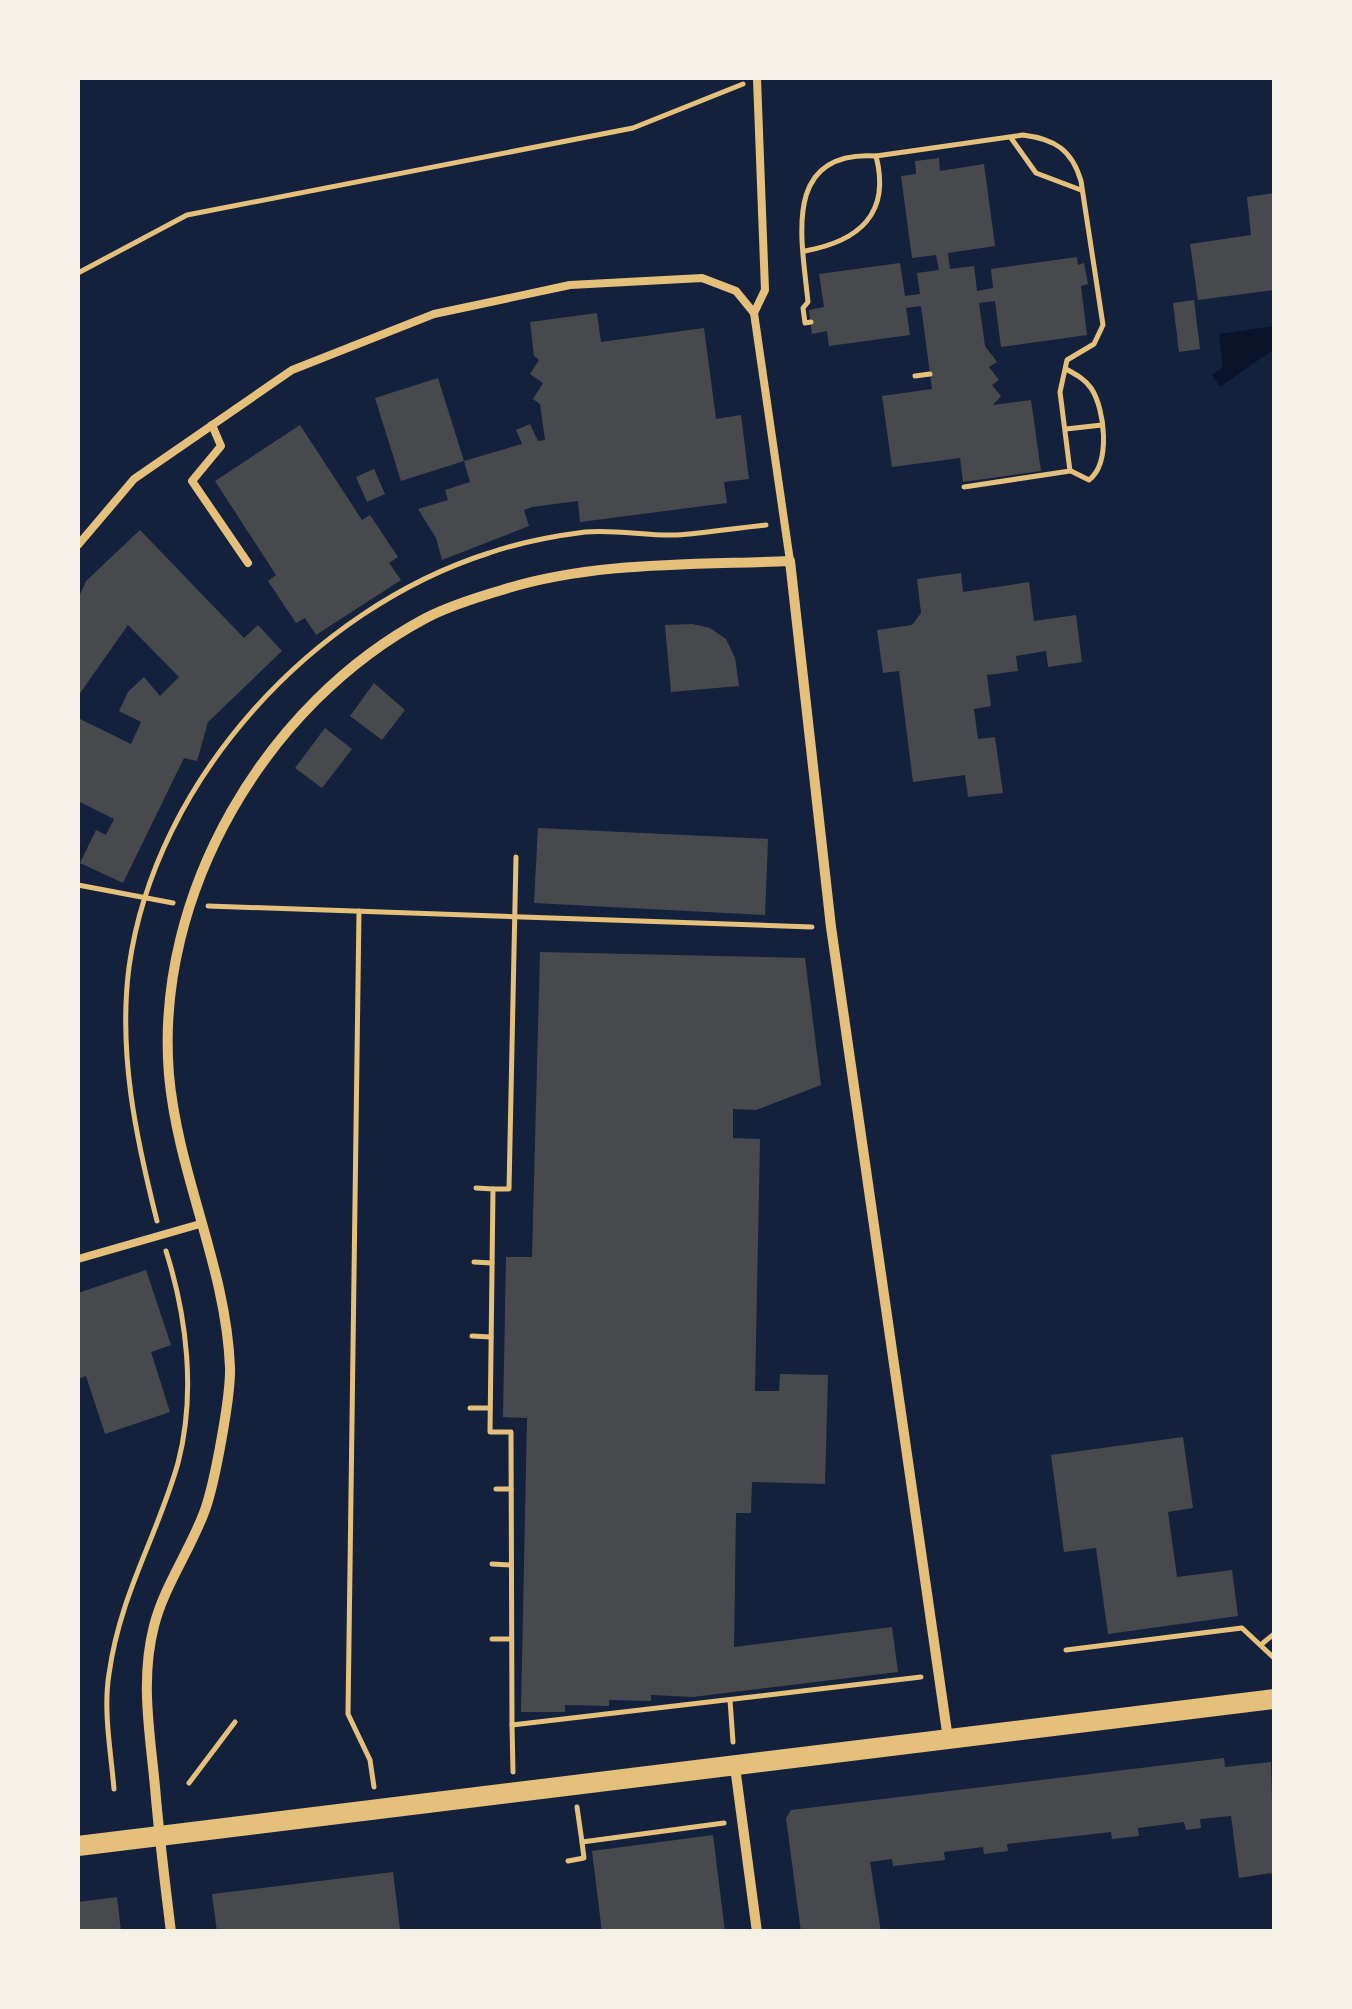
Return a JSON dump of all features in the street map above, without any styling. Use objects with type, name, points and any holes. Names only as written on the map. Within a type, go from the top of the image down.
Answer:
[{"type":"main road","points":[[78,1846],[516,1789],[735,1767],[1274,1699]]},
{"type":"street","points":[[171,1932],[145,1706],[154,1625],[207,1506],[230,1371],[219,1282],[200,1224],[169,1074],[171,989],[187,906],[215,840],[284,737],[338,679],[426,618],[506,588],[582,572],[790,561],[831,927],[948,1740]]},
{"type":"street","points":[[735,1767],[757,1932]]},
{"type":"lane","points":[[754,314],[765,290],[756,79]]},
{"type":"lane","points":[[78,545],[134,479],[292,370],[434,314],[570,285],[702,278],[736,291],[754,314],[790,561]]},
{"type":"lane","points":[[212,424],[220,446],[192,481],[248,562]]},
{"type":"lane","points":[[78,1260],[200,1224]]},
{"type":"path","points":[[78,273],[187,215],[632,128],[756,79]]},
{"type":"path","points":[[1009,136],[1019,144],[1036,173],[1081,190]]},
{"type":"path","points":[[811,322],[805,323],[802,308],[808,302],[801,214],[811,182],[839,159],[1009,136],[1045,138],[1061,146],[1076,162],[1103,326],[1100,338],[1067,360],[1060,392],[1070,471]]},
{"type":"path","points":[[805,250],[841,241],[874,214],[881,189],[876,156]]},
{"type":"path","points":[[964,486],[1070,471],[1090,480],[1096,475],[1102,425],[1088,383],[1066,369]]},
{"type":"path","points":[[915,376],[930,374]]},
{"type":"path","points":[[1066,429],[1102,425]]},
{"type":"path","points":[[114,1788],[108,1722],[111,1660],[128,1588],[178,1462],[186,1415],[182,1303],[161,1235],[133,1110],[125,1041],[130,966],[145,898],[185,809],[234,730],[289,670],[362,615],[428,575],[492,551],[586,532],[674,535],[784,523]]},
{"type":"path","points":[[476,1188],[509,1189],[516,857]]},
{"type":"path","points":[[78,885],[187,906],[831,927]]},
{"type":"path","points":[[359,910],[348,1714],[370,1760],[377,1808]]},
{"type":"path","points":[[506,965],[516,965]]},
{"type":"path","points":[[503,1038],[514,1038]]},
{"type":"path","points":[[494,1189],[490,1432],[511,1432],[512,1725],[516,1789]]},
{"type":"path","points":[[474,1262],[492,1263]]},
{"type":"path","points":[[472,1336],[491,1337]]},
{"type":"path","points":[[470,1408],[490,1408]]},
{"type":"path","points":[[496,1489],[511,1489]]},
{"type":"path","points":[[492,1564],[511,1565]]},
{"type":"path","points":[[1066,1650],[1242,1628],[1263,1643],[1274,1658]]},
{"type":"path","points":[[1263,1643],[1274,1634]]},
{"type":"path","points":[[492,1639],[511,1639]]},
{"type":"path","points":[[512,1725],[938,1675]]},
{"type":"path","points":[[730,1700],[735,1767]]},
{"type":"path","points":[[189,1783],[236,1722]]},
{"type":"path","points":[[568,1861],[584,1858],[574,1783]]},
{"type":"path","points":[[582,1842],[742,1820]]},
{"type":"water","points":[[1274,326],[1274,349],[1220,387],[1212,375],[1223,367],[1219,334]]},
{"type":"building","points":[[939,158],[940,171],[984,164],[995,246],[948,253],[950,269],[974,266],[977,291],[993,288],[991,269],[1077,257],[1078,265],[1084,263],[1088,284],[1081,286],[1087,335],[1001,347],[995,301],[979,303],[985,346],[997,362],[989,367],[999,380],[992,385],[1001,396],[993,405],[1031,400],[1041,471],[963,482],[960,458],[892,467],[882,396],[932,389],[921,306],[906,308],[910,335],[829,346],[827,331],[812,334],[809,310],[824,307],[819,274],[900,263],[905,296],[920,294],[917,273],[939,270],[936,255],[912,258],[901,176],[916,174],[915,161]]},
{"type":"building","points":[[1274,193],[1274,290],[1198,300],[1190,244],[1251,235],[1247,197]]},
{"type":"building","points":[[1194,300],[1200,349],[1179,352],[1173,303]]},
{"type":"building","points":[[597,313],[601,342],[704,328],[716,419],[741,415],[749,479],[724,482],[727,503],[580,522],[578,501],[532,507],[524,510],[529,526],[442,560],[436,538],[418,509],[448,500],[445,490],[470,482],[464,461],[522,444],[516,430],[530,424],[538,441],[545,440],[540,404],[533,399],[543,383],[530,374],[539,360],[534,356],[530,322]]},
{"type":"building","points":[[438,378],[464,461],[401,481],[375,398]]},
{"type":"building","points":[[300,425],[362,520],[370,515],[398,557],[389,563],[401,580],[316,635],[305,618],[296,623],[268,581],[276,575],[215,481]]},
{"type":"building","points":[[374,469],[385,494],[367,502],[356,477]]},
{"type":"building","points":[[140,530],[244,638],[258,625],[282,651],[208,722],[197,761],[184,758],[123,883],[80,863],[96,830],[106,835],[114,819],[78,801],[78,718],[131,744],[141,722],[119,711],[128,692],[144,677],[160,696],[179,677],[128,625],[78,696],[78,599],[86,581]]},
{"type":"building","points":[[961,573],[963,592],[1029,582],[1034,621],[1076,615],[1082,662],[1048,667],[1046,651],[1016,656],[1018,671],[987,675],[991,706],[974,709],[978,739],[995,737],[1003,793],[968,797],[965,775],[913,782],[899,671],[883,673],[877,630],[912,625],[921,613],[917,579]]},
{"type":"building","points":[[665,625],[710,628],[726,639],[735,658],[739,686],[671,692]]},
{"type":"building","points":[[374,683],[405,710],[382,740],[350,716]]},
{"type":"building","points":[[325,728],[352,749],[322,788],[295,768]]},
{"type":"building","points":[[538,828],[768,839],[765,915],[534,903]]},
{"type":"building","points":[[540,952],[805,958],[821,1085],[756,1110],[733,1109],[733,1138],[760,1139],[755,1391],[779,1391],[780,1374],[828,1375],[825,1484],[752,1482],[751,1513],[736,1513],[734,1647],[892,1627],[898,1672],[693,1697],[651,1695],[651,1701],[609,1700],[609,1706],[565,1705],[565,1712],[521,1712],[527,1418],[503,1417],[506,1257],[532,1257]]},
{"type":"building","points":[[146,1270],[171,1345],[151,1352],[170,1412],[105,1434],[86,1376],[78,1379],[78,1293]]},
{"type":"building","points":[[1183,1437],[1193,1508],[1168,1512],[1177,1577],[1232,1570],[1238,1616],[1108,1634],[1096,1548],[1064,1552],[1051,1455]]},
{"type":"building","points":[[1224,1758],[1225,1767],[1271,1762],[1274,1880],[1271,1873],[1239,1878],[1231,1816],[1200,1819],[1201,1828],[1186,1830],[1184,1822],[1138,1828],[1139,1836],[1112,1839],[1111,1832],[1007,1844],[1008,1851],[984,1854],[983,1847],[944,1852],[945,1860],[893,1866],[892,1859],[870,1862],[881,1932],[801,1932],[786,1818],[791,1810]]},
{"type":"building","points":[[713,1835],[725,1932],[602,1932],[592,1851]]},
{"type":"building","points":[[393,1872],[400,1929],[217,1932],[212,1894]]},
{"type":"building","points":[[117,1897],[121,1932],[78,1932],[78,1902]]}]
